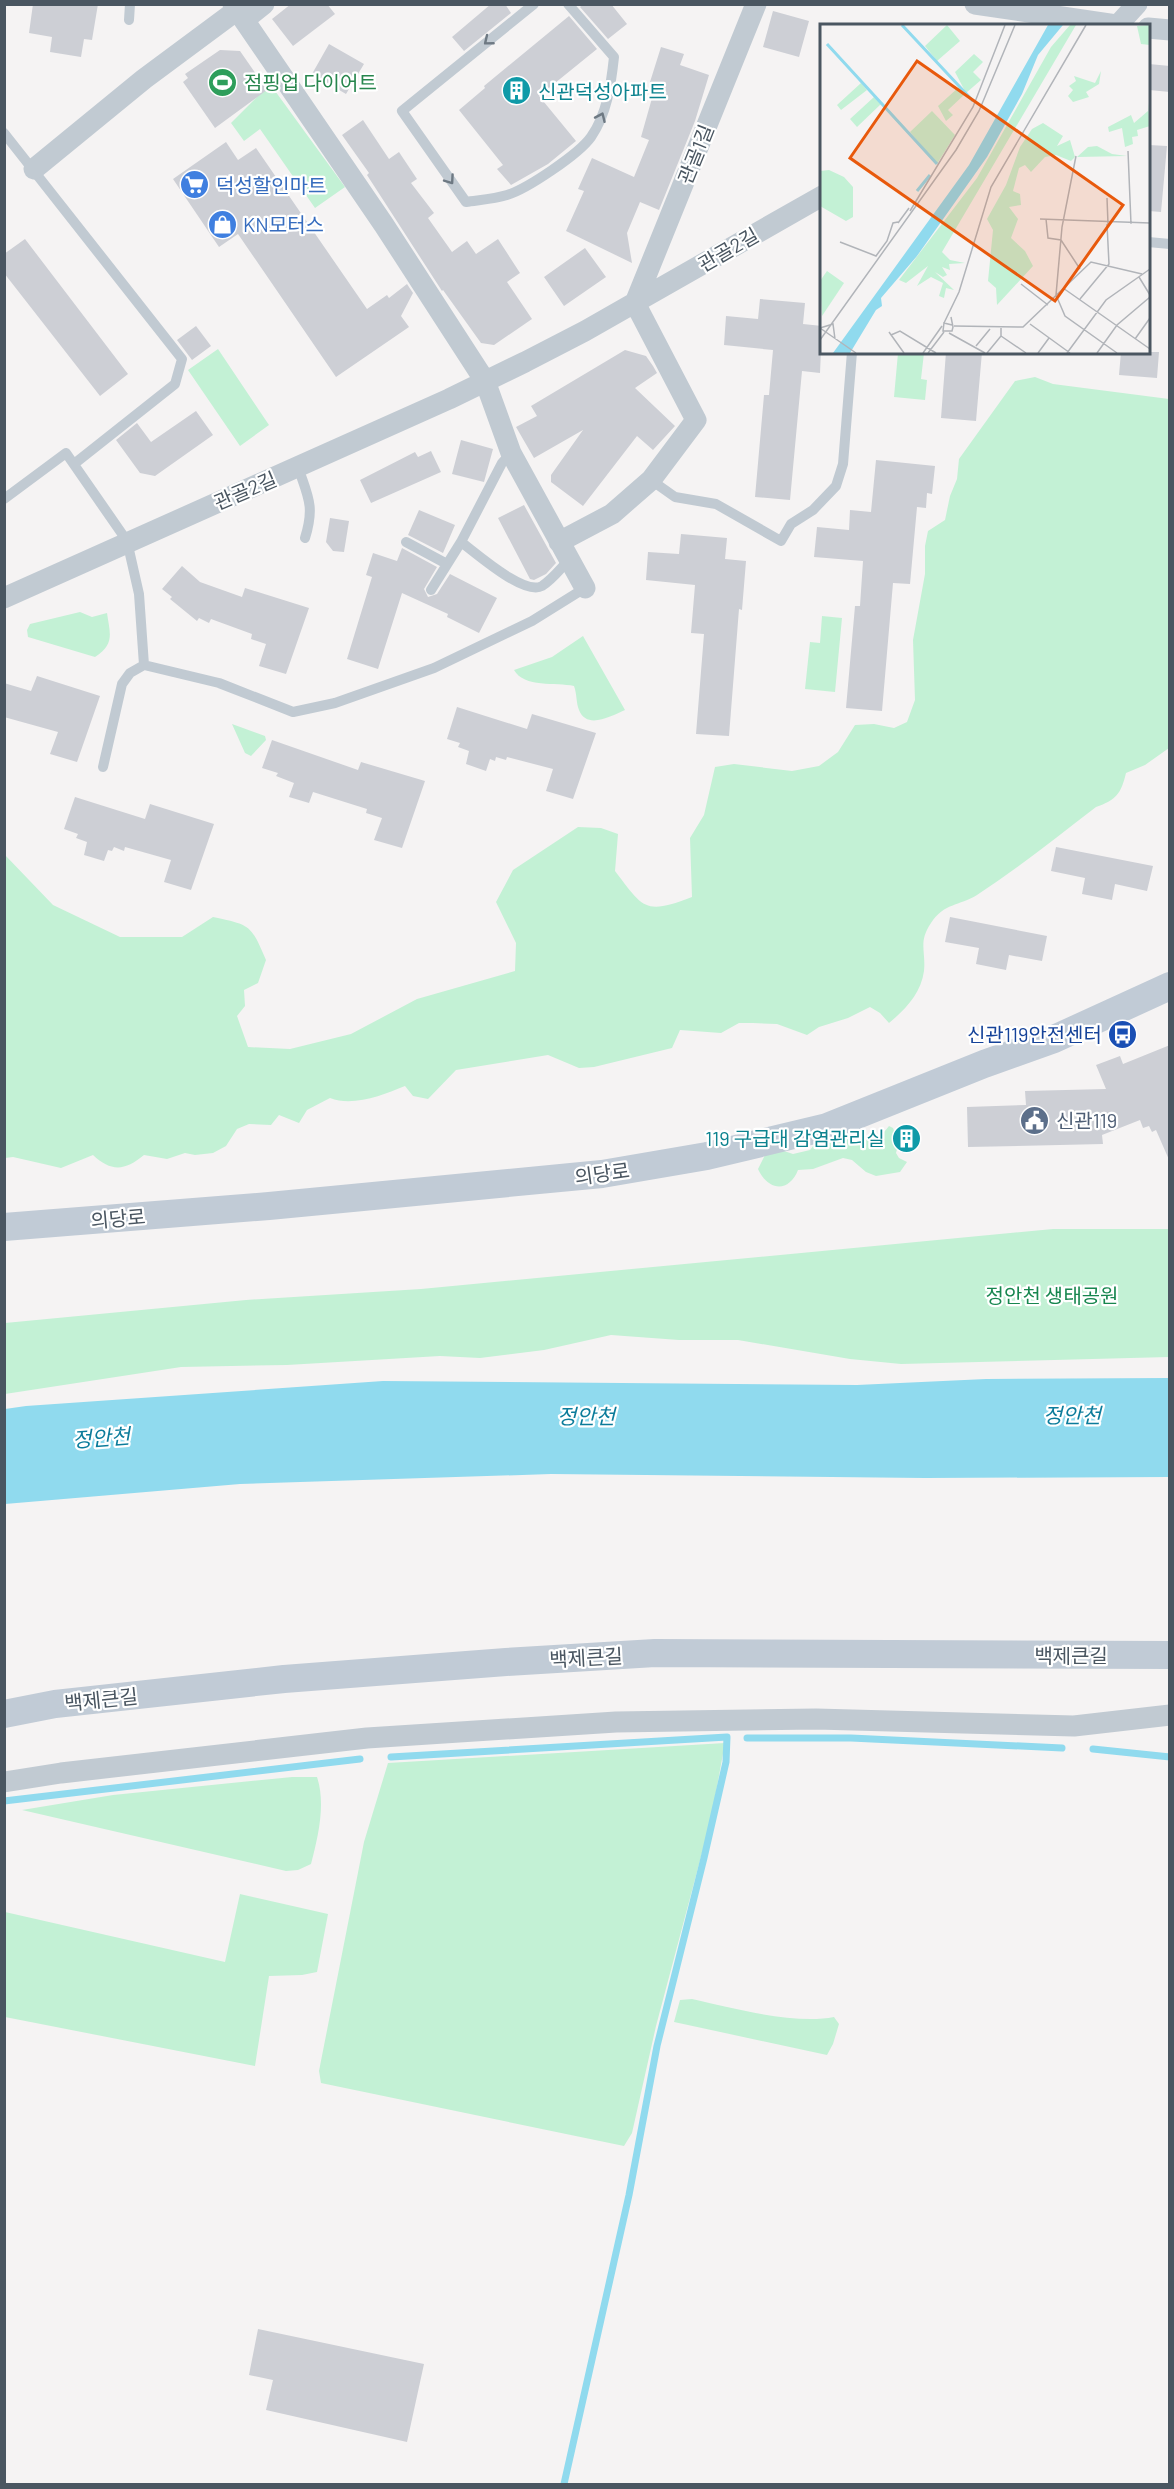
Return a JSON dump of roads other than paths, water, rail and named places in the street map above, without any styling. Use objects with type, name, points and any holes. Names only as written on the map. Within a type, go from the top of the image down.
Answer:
[{"type":"main road","name":"의당로","points":[[4,1227],[280,1205],[602,1174],[706,1156],[827,1127],[984,1064],[1054,1039],[1170,986]]},
{"type":"main road","name":"백제큰길","points":[[4,1714],[55,1704],[284,1679],[655,1653],[1170,1655]]},
{"type":"street","points":[[34,169],[144,79],[238,11],[264,4]]},
{"type":"street","name":"관골1길","points":[[635,303],[756,4]]},
{"type":"street","points":[[975,4],[1017,7],[1111,24]]},
{"type":"street","points":[[1118,24],[1137,4]]},
{"type":"street","points":[[238,11],[384,225],[485,381],[511,453],[585,588]]},
{"type":"street","points":[[1150,28],[1170,30]]},
{"type":"street","name":"관골2길","points":[[4,598],[298,467],[555,347],[820,197]]},
{"type":"street","points":[[564,551],[651,480],[696,420],[635,303]]},
{"type":"street","points":[[4,1782],[61,1773],[368,1738],[616,1722],[816,1719],[1074,1726],[1170,1714]]},
{"type":"lane","points":[[129,20],[130,4]]},
{"type":"lane","points":[[534,4],[402,111],[466,202],[506,196],[521,190],[563,162],[590,138],[611,91],[614,57],[568,4]]},
{"type":"lane","points":[[4,133],[182,359],[175,384],[74,464]]},
{"type":"lane","points":[[1150,242],[1170,244]]},
{"type":"lane","points":[[651,480],[675,497],[716,504],[781,541],[791,524],[813,510],[836,486],[843,464],[852,354]]},
{"type":"lane","points":[[4,499],[66,453],[127,542],[139,594],[144,665]]},
{"type":"lane","points":[[431,590],[461,542],[502,463],[511,453]]},
{"type":"lane","points":[[298,467],[310,502],[311,518],[304,538]]},
{"type":"lane","points":[[406,542],[447,564]]},
{"type":"lane","points":[[461,542],[495,568],[529,588],[540,587],[564,551]]},
{"type":"lane","points":[[103,767],[122,684],[130,673],[144,665],[219,683],[293,712],[335,703],[434,668],[532,621],[585,588]]},
{"type":"water","name":"정안천","points":[[1169,1378],[1169,1477],[925,1478],[551,1474],[240,1484],[5,1504],[5,1409],[26,1406],[383,1381],[857,1385],[986,1379]]},
{"type":"waterway","points":[[391,1757],[727,1737],[726,1762],[657,2046],[629,2195],[564,2484]]},
{"type":"waterway","points":[[747,1738],[851,1738],[1062,1748]]},
{"type":"waterway","points":[[1093,1749],[1170,1757]]},
{"type":"waterway","points":[[4,1801],[360,1759]]},
{"type":"place","name":"점핑업 다이어트","points":[[223,82]]},
{"type":"place","name":"신관덕성아파트","points":[[517,91]]},
{"type":"place","name":"덕성할인마트","points":[[195,185]]},
{"type":"place","name":"KN모터스","points":[[222,224]]},
{"type":"place","name":"신관119안전센터","points":[[1123,1034]]},
{"type":"place","name":"신관119","points":[[1035,1120]]},
{"type":"place","name":"119 구급대 감염관리실","points":[[906,1138]]},
{"type":"park label","name":"정안천 생태공원","points":[[1052,1295]]}]
